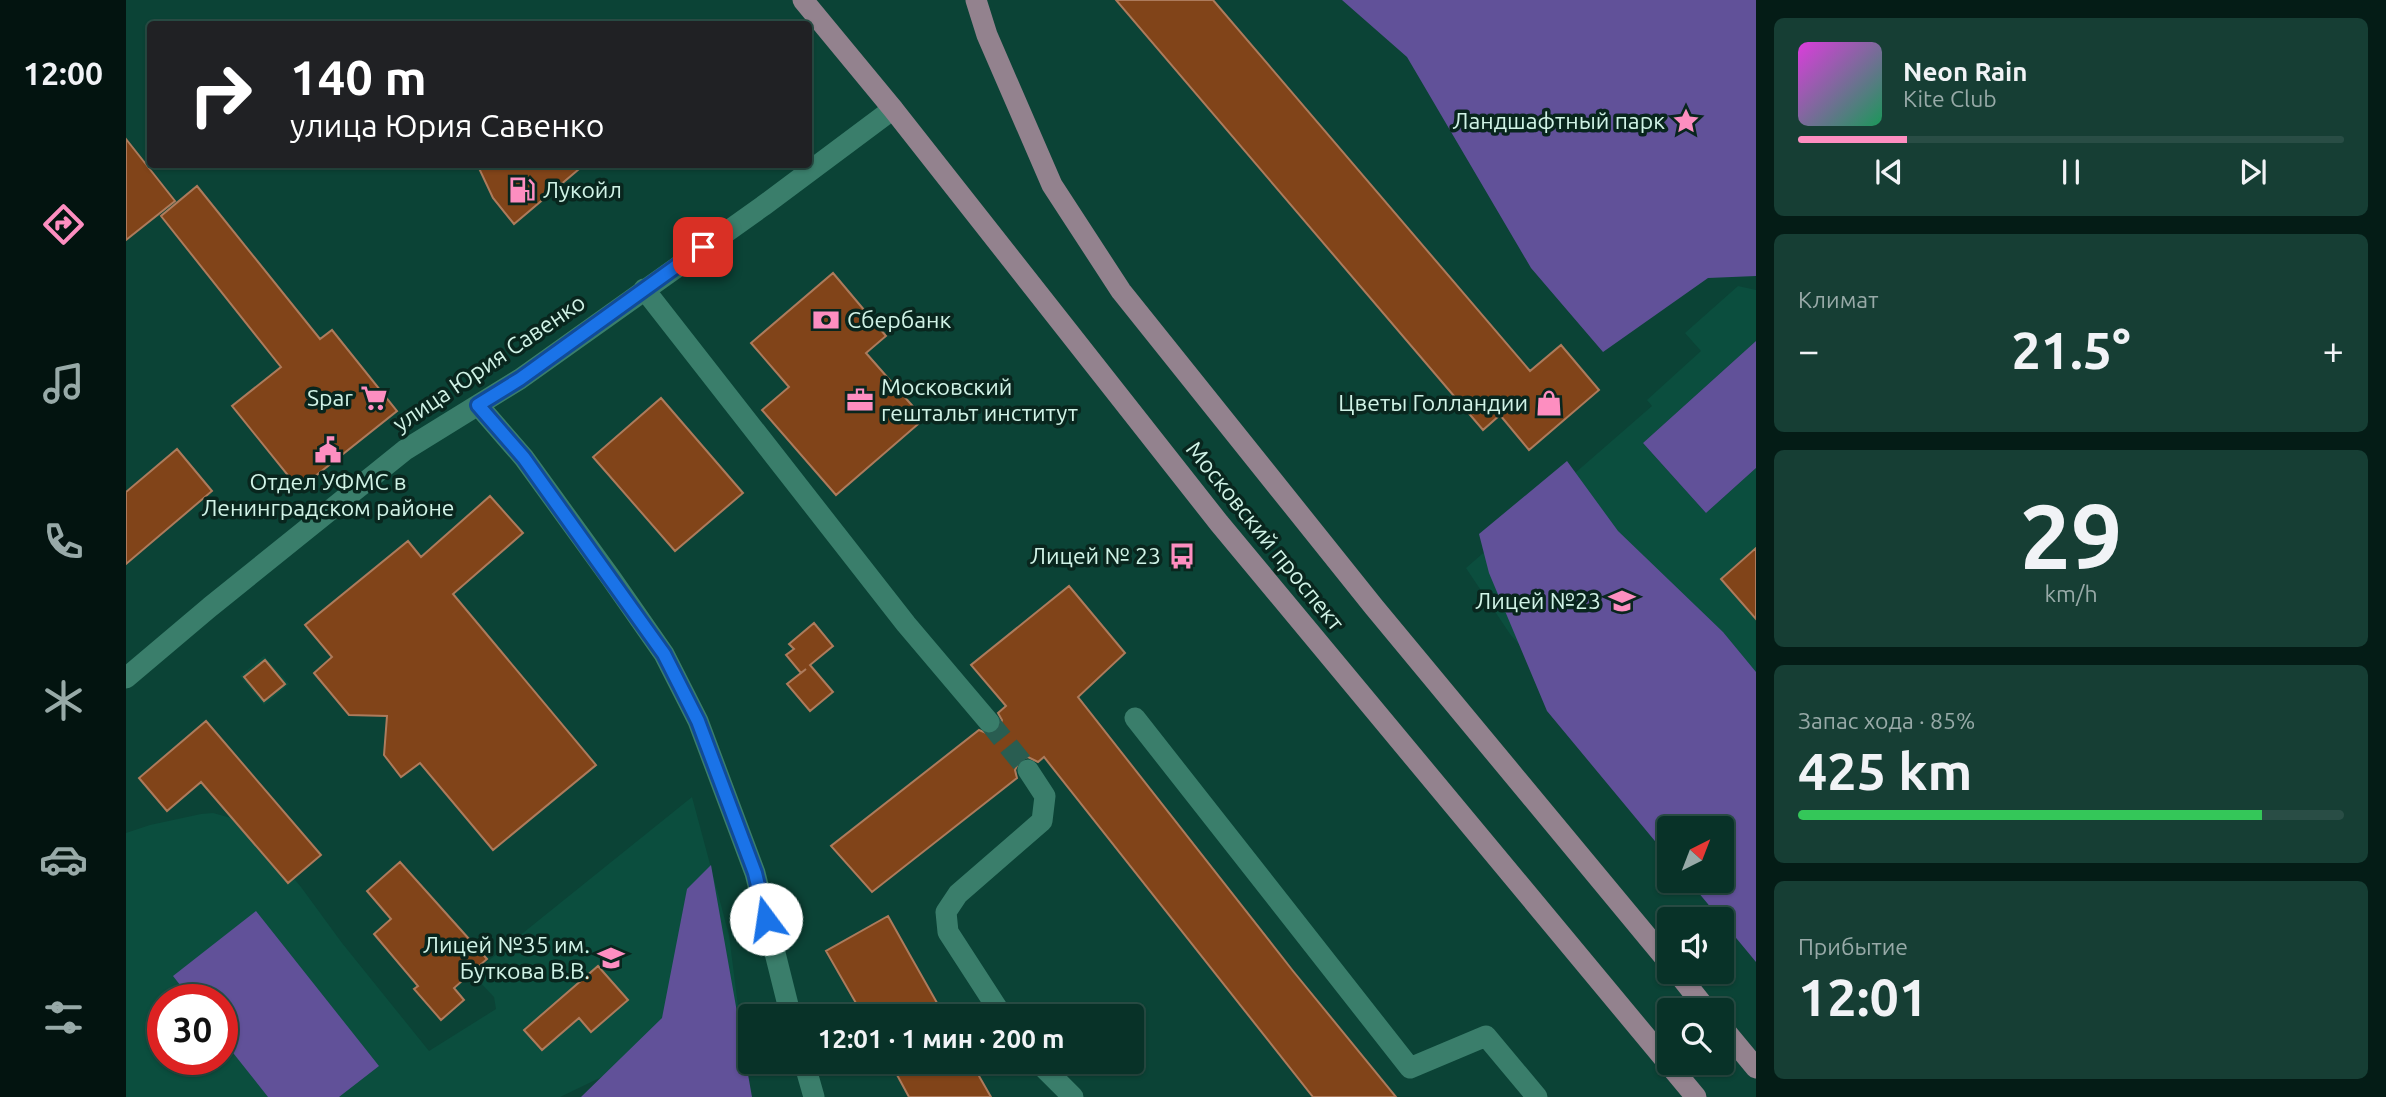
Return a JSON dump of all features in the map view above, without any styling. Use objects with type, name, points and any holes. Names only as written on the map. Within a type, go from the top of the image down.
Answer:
[{"type":"main road","name":"Московский проспект","points":[[803,0],[893,109],[1219,523],[1696,1097]]},
{"type":"main road","name":"Московский проспект","points":[[976,0],[987,35],[1052,185],[1121,291],[1382,618],[1657,948]]},
{"type":"main road","points":[[1686,984],[1697,998]]},
{"type":"main road","points":[[1734,1041],[1756,1068]]},
{"type":"street","name":"улица Юрия Савенко","points":[[126,678],[405,450],[520,379],[763,206],[893,109]]},
{"type":"street","points":[[644,289],[906,624],[989,722]]},
{"type":"street","points":[[478,405],[524,458],[664,654],[698,721],[755,873],[788,1004]]},
{"type":"street","points":[[1135,718],[1410,1068],[1486,1036],[1536,1097]]},
{"type":"street","points":[[995,1004],[948,932],[946,912],[958,894],[1042,821],[1045,796],[1028,769]]},
{"type":"street","points":[[807,1074],[814,1097]]},
{"type":"street","points":[[1050,1074],[1073,1097]]},
{"type":"shaded area","points":[[1342,0],[1756,0],[1756,276],[1708,278],[1603,352],[1531,268],[1407,57]]},
{"type":"shaded area","name":"Лицей №23","points":[[1738,286],[1756,290],[1756,341],[1643,443],[1706,513],[1756,468],[1756,927],[1731,893],[1734,893],[1734,816],[1706,816],[1594,730],[1510,634],[1466,568],[1652,406],[1647,400],[1701,351],[1685,333]]},
{"type":"shaded area","points":[[1756,341],[1756,468],[1706,513],[1643,443]]},
{"type":"shaded area","name":"Лицей №23","points":[[1567,461],[1618,531],[1723,632],[1756,672],[1756,962],[1734,935],[1734,907],[1710,907],[1699,893],[1734,893],[1734,816],[1657,816],[1657,844],[1547,711],[1489,573],[1479,534]]},
{"type":"shaded area","points":[[264,656],[289,684],[264,705],[240,676]]},
{"type":"shaded area","name":"Лицей №35 им. Буткова В.В.","points":[[692,797],[729,935],[738,1006],[681,1039],[560,1097],[126,1097],[126,833],[201,814],[213,813],[242,821],[301,887],[342,943],[429,1051],[496,1009],[494,997],[472,974]]},
{"type":"shaded area","points":[[711,865],[738,1018],[738,1074],[748,1074],[752,1097],[581,1097],[662,1018],[687,889]]},
{"type":"shaded area","points":[[256,911],[379,1066],[339,1097],[268,1097],[238,1059],[238,984],[179,984],[173,976]]},
{"type":"building","points":[[1116,0],[1213,0],[1530,371],[1561,345],[1599,390],[1529,450],[1500,415],[1483,430]]},
{"type":"building","points":[[126,139],[175,201],[126,240]]},
{"type":"building","name":"Лукойл","points":[[479,168],[580,168],[514,224],[493,198]]},
{"type":"building","points":[[197,186],[320,339],[332,330],[397,411],[299,489],[232,406],[281,367],[161,216]]},
{"type":"building","points":[[833,273],[886,336],[866,353],[924,419],[836,495],[762,410],[789,387],[751,343]]},
{"type":"building","points":[[661,398],[743,493],[675,551],[593,457]]},
{"type":"building","points":[[177,449],[212,491],[126,564],[126,492]]},
{"type":"building","points":[[490,496],[523,533],[453,594],[596,765],[493,850],[420,763],[401,777],[384,755],[387,716],[349,715],[314,673],[332,657],[305,625],[408,541],[421,557]]},
{"type":"building","points":[[1756,548],[1756,619],[1721,579]]},
{"type":"building","points":[[1069,586],[1125,653],[1078,697],[1293,971],[1396,1097],[1313,1097],[1044,757],[1038,762],[1028,757],[1020,759],[1015,770],[1017,778],[872,892],[831,846],[979,730],[991,735],[998,732],[1002,720],[998,713],[1006,706],[971,665]]},
{"type":"building","points":[[814,623],[833,646],[810,665],[833,692],[810,711],[787,684],[801,673],[786,655],[794,649],[789,644]]},
{"type":"building","points":[[265,660],[285,684],[264,701],[244,677]]},
{"type":"building","points":[[206,721],[321,855],[288,883],[201,782],[167,811],[139,778]]},
{"type":"building","points":[[400,862],[487,959],[454,988],[464,1000],[441,1020],[414,989],[418,986],[374,934],[391,919],[367,891]]},
{"type":"building","points":[[888,916],[938,1004],[857,1004],[826,951]]},
{"type":"building","points":[[598,966],[628,1000],[591,1032],[579,1018],[542,1050],[524,1030]]},
{"type":"building","points":[[897,1074],[978,1074],[991,1097],[909,1097]]},
{"type":"tunnel","points":[[989,722],[1028,770]]},
{"type":"place","name":"Ландшафтный парк","points":[[1686,121]]},
{"type":"place","name":"Лукойл","points":[[522,190]]},
{"type":"place","name":"Сбербанк","points":[[826,320]]},
{"type":"place","name":"Spar","points":[[374,398]]},
{"type":"place","name":"Московский гештальт институт","points":[[860,400]]},
{"type":"place","name":"Цветы Голландии","points":[[1549,403]]},
{"type":"place","name":"Отдел УФМС в Ленинградском районе","points":[[328,450]]},
{"type":"place","name":"Лицей № 23","points":[[1182,556]]},
{"type":"place","name":"Лицей №23","points":[[1622,601]]},
{"type":"place","name":"Лицей №35 им. Буткова В.В.","points":[[611,958]]},
{"type":"route","points":[[703,247],[520,379],[478,405],[524,458],[664,654],[698,721],[755,873],[766,919]]}]
